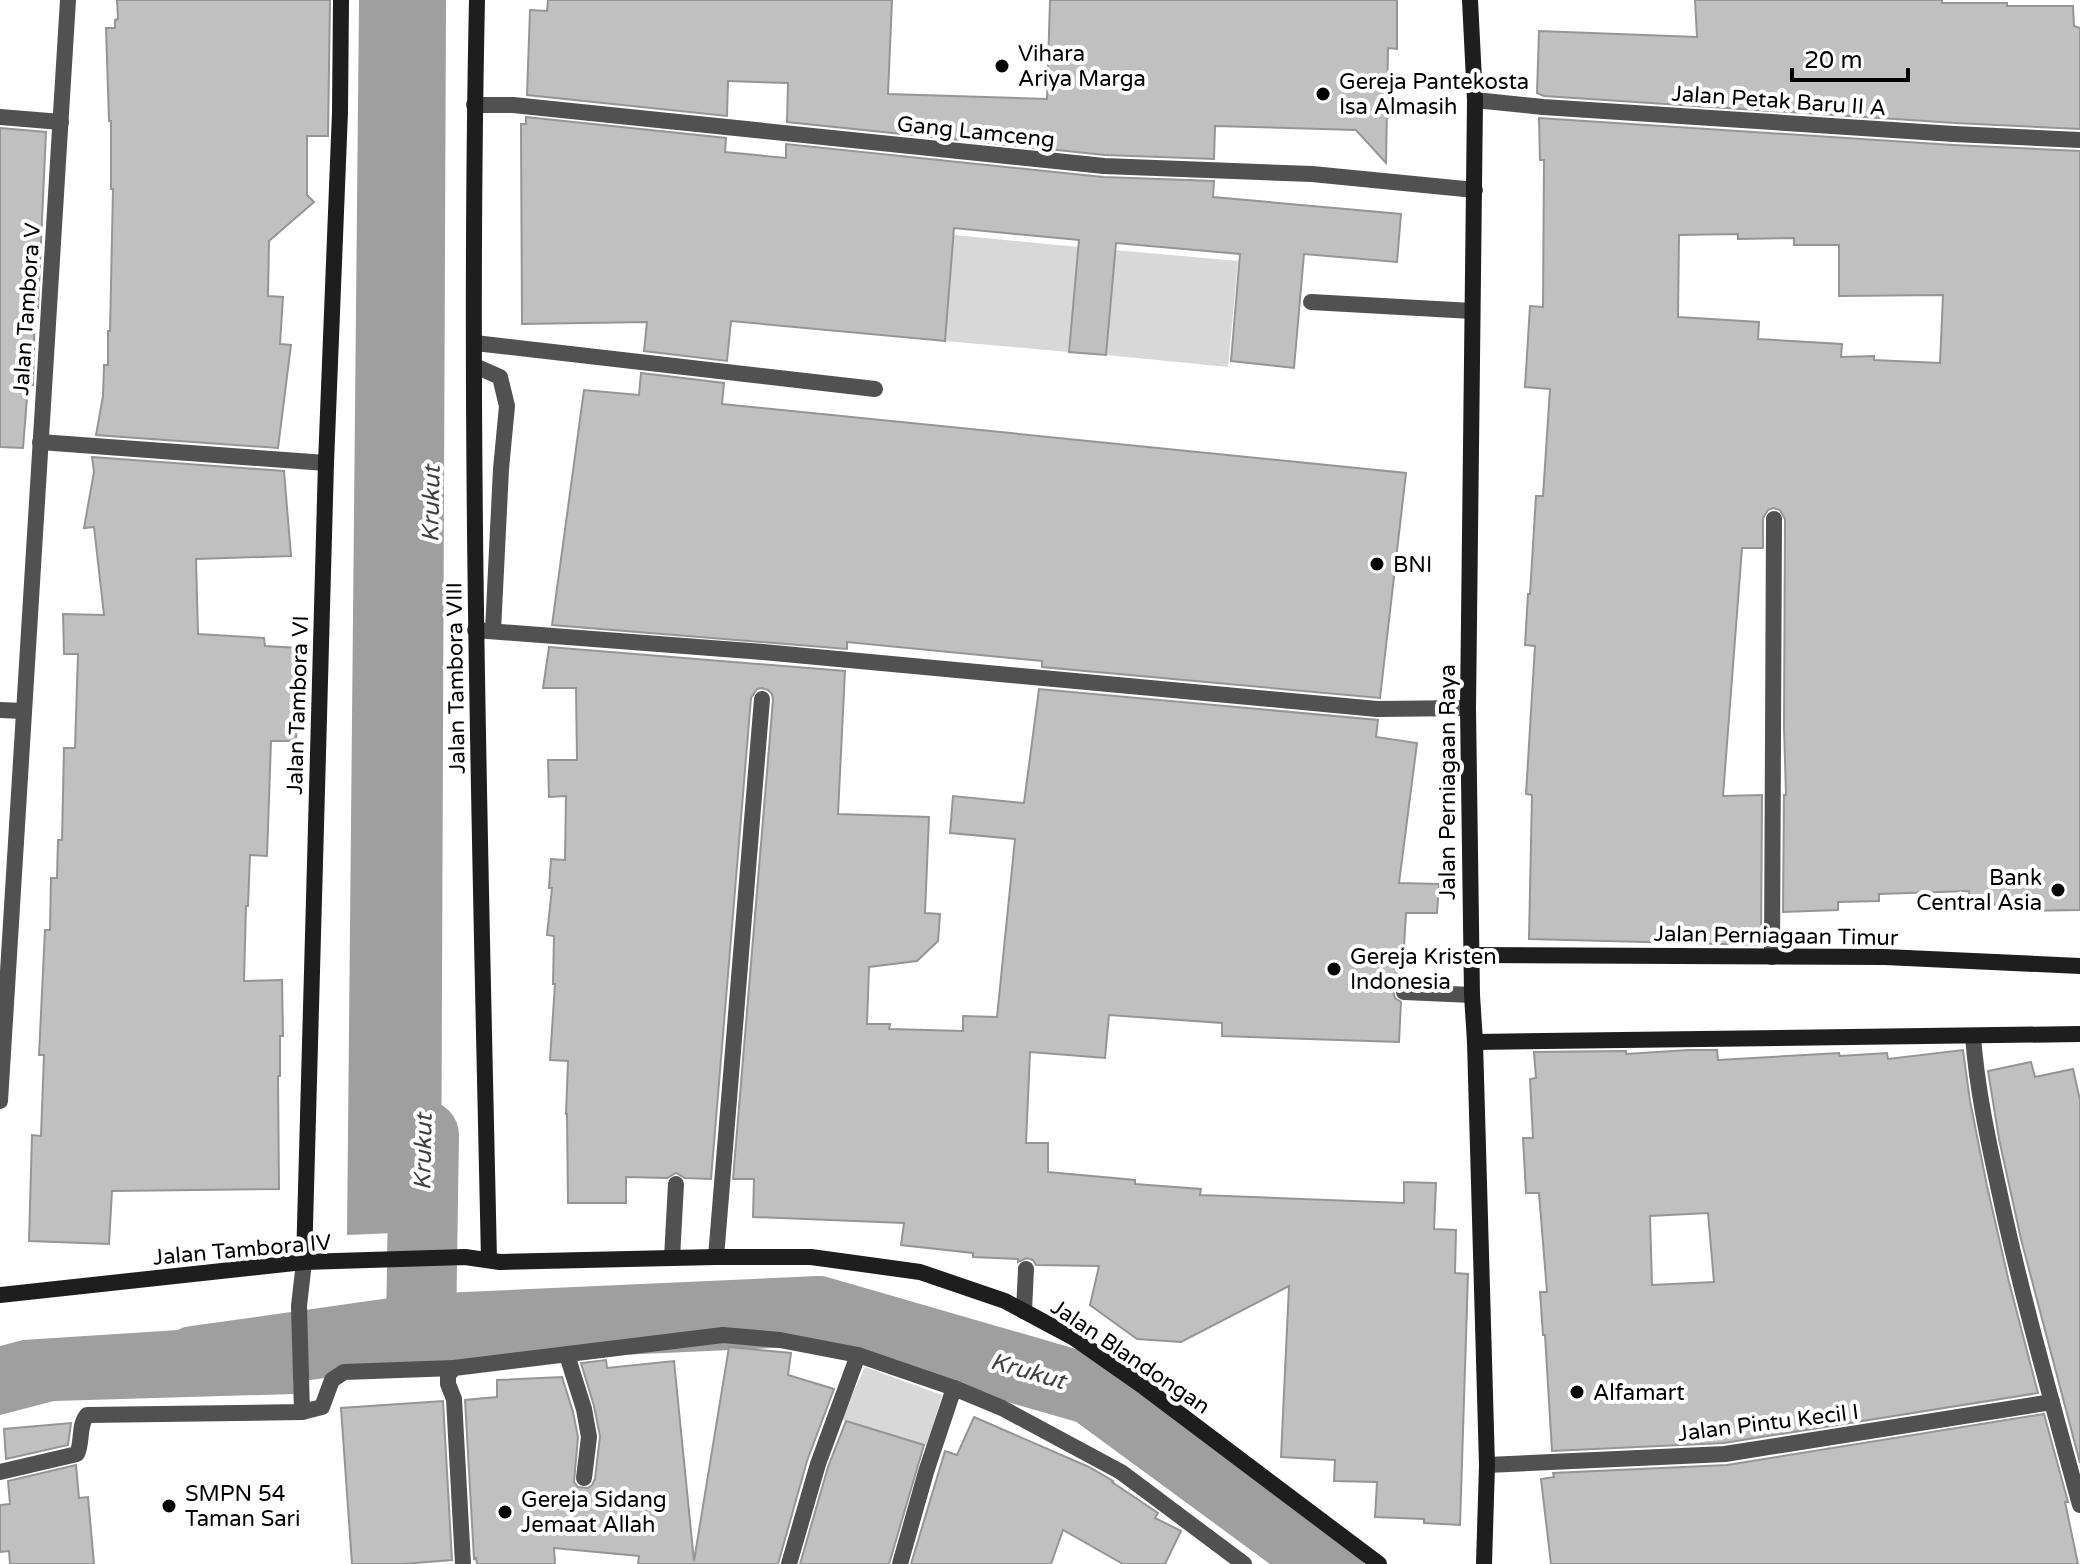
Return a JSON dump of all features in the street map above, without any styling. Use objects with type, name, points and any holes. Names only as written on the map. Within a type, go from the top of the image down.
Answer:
[{"type":"street","name":"Jalan Tambora V","points":[[0,1101],[68,0]]},
{"type":"street","name":"Jalan Tambora VI","points":[[302,1412],[299,1306],[304,1262],[341,0]]},
{"type":"street","name":"Jalan Tambora VIII","points":[[477,0],[474,105],[475,630],[489,1260]]},
{"type":"street","name":"Jalan Perniagaan Raya","points":[[1470,0],[1475,190],[1468,708],[1472,995],[1487,1465],[1484,1564]]},
{"type":"street","name":"Jalan Petak Baru II A","points":[[1475,100],[2080,140]]},
{"type":"street","name":"Gang Lamceng","points":[[474,105],[513,105],[1104,166],[1312,174],[1475,190]]},
{"type":"street","points":[[0,117],[61,122]]},
{"type":"street","points":[[1311,302],[1472,311]]},
{"type":"street","points":[[475,343],[875,389]]},
{"type":"street","points":[[475,366],[500,377],[507,406],[493,631]]},
{"type":"street","points":[[40,442],[326,463]]},
{"type":"street","points":[[1772,957],[1774,519]]},
{"type":"street","points":[[475,630],[763,652],[1377,709],[1468,708]]},
{"type":"street","points":[[716,1257],[762,699]]},
{"type":"street","points":[[0,710],[23,711]]},
{"type":"street","name":"Jalan Perniagaan Timur","points":[[1471,955],[1885,957],[2080,966]]},
{"type":"street","points":[[1404,992],[1472,995]]},
{"type":"street","points":[[1475,1042],[2080,1034]]},
{"type":"street","points":[[1973,1036],[1976,1072],[2015,1263],[2080,1505]]},
{"type":"street","points":[[672,1258],[676,1184]]},
{"type":"street","name":"Jalan Tambora IV","points":[[0,1295],[304,1262],[465,1257],[489,1260]]},
{"type":"street","name":"Jalan Blandongan","points":[[489,1260],[811,1257],[920,1272],[1005,1301],[1074,1338],[1144,1387],[1379,1564]]},
{"type":"street","points":[[1024,1311],[1026,1269]]},
{"type":"street","points":[[0,1472],[77,1454],[81,1445],[81,1421],[87,1415],[302,1412],[322,1407],[332,1380],[344,1372],[454,1368],[723,1335],[780,1340],[858,1355],[1002,1408],[1121,1472],[1244,1564]]},
{"type":"street","points":[[567,1355],[584,1409],[589,1437],[584,1478]]},
{"type":"street","points":[[789,1564],[822,1451],[858,1355]]},
{"type":"street","points":[[454,1368],[448,1375],[448,1384],[454,1399],[463,1564]]},
{"type":"street","points":[[900,1564],[954,1388]]},
{"type":"street","name":"Jalan Pintu Kecil I","points":[[1487,1465],[1725,1454],[2052,1402]]},
{"type":"shaded area","points":[[954,235],[1079,247],[1069,352],[945,341]]},
{"type":"shaded area","points":[[1115,250],[1238,261],[1228,367],[1106,355]]},
{"type":"shaded area","points":[[865,1367],[942,1395],[927,1446],[841,1419]]},
{"type":"water","points":[[359,0],[446,0],[441,1231],[347,1235]]},
{"type":"water","points":[[288,1323],[294,1394],[54,1401],[0,1415],[0,1346],[23,1340]]},
{"type":"building","points":[[117,0],[330,0],[328,136],[307,136],[307,195],[314,202],[269,241],[268,296],[283,297],[280,344],[291,345],[278,448],[96,435],[103,396],[104,365],[108,365],[110,331],[113,189],[106,28],[115,28]]},
{"type":"building","points":[[548,0],[892,0],[888,94],[1047,99],[1050,0],[1397,0],[1397,49],[1388,48],[1386,163],[1356,130],[1215,126],[1214,159],[1105,155],[787,122],[788,83],[728,81],[727,116],[527,95],[530,10],[547,11]]},
{"type":"building","points":[[1695,0],[1942,0],[1942,3],[2007,3],[2007,6],[2073,6],[2074,26],[2080,28],[2080,129],[1544,96],[1537,93],[1539,31],[1697,37]]},
{"type":"building","points":[[526,117],[726,138],[725,152],[786,158],[786,144],[1103,177],[1214,181],[1213,197],[1401,214],[1397,262],[1304,254],[1294,368],[1231,361],[1240,254],[1116,243],[1106,355],[1069,352],[1079,240],[954,228],[945,341],[731,321],[727,361],[644,351],[647,322],[522,324],[521,124],[526,124]]},
{"type":"building","points":[[1539,118],[2080,151],[2080,910],[2008,911],[2008,904],[1970,906],[1969,891],[1879,894],[1879,901],[1838,902],[1838,910],[1783,912],[1786,795],[1785,519],[1780,510],[1773,508],[1763,518],[1763,548],[1742,548],[1723,796],[1762,795],[1761,945],[1529,939],[1532,795],[1526,794],[1535,646],[1525,645],[1536,496],[1543,496],[1550,389],[1525,387],[1530,306],[1543,307],[1544,160],[1540,160]],"holes":[[[1738,234],[1738,239],[1794,238],[1794,245],[1839,245],[1839,296],[1943,295],[1940,363],[1874,360],[1874,356],[1841,357],[1842,344],[1758,339],[1759,322],[1678,317],[1679,235]]]},
{"type":"building","points":[[0,128],[46,132],[33,385],[28,385],[23,448],[0,447]]},
{"type":"building","points":[[641,373],[724,383],[722,404],[1406,473],[1380,698],[1042,667],[1042,661],[847,642],[847,649],[552,625],[584,390],[639,395]]},
{"type":"building","points":[[92,457],[284,471],[291,556],[196,559],[198,634],[264,638],[265,646],[300,648],[296,741],[271,741],[267,856],[250,855],[246,906],[244,981],[282,980],[283,1036],[280,1036],[278,1076],[279,1189],[112,1191],[109,1244],[29,1241],[32,1135],[41,1136],[44,1055],[39,1055],[45,930],[50,930],[51,878],[57,878],[58,840],[62,840],[64,748],[75,748],[78,654],[64,654],[63,614],[104,615],[94,527],[84,528],[94,472]]},
{"type":"building","points":[[549,647],[845,671],[838,814],[929,817],[925,913],[940,914],[938,941],[917,961],[869,967],[867,1024],[890,1024],[889,1029],[963,1031],[963,1016],[997,1017],[1015,839],[950,833],[953,796],[1024,803],[1039,689],[1378,720],[1376,737],[1417,743],[1399,883],[1439,884],[1437,913],[1406,913],[1402,981],[1395,985],[1393,991],[1395,998],[1401,1002],[1399,1042],[1222,1036],[1222,1023],[1109,1015],[1105,1058],[1030,1052],[1026,1143],[1048,1143],[1048,1172],[1201,1189],[1200,1195],[1404,1203],[1404,1182],[1436,1183],[1434,1229],[1456,1230],[1455,1273],[1468,1274],[1460,1525],[1424,1523],[1424,1519],[1375,1517],[1377,1482],[1334,1481],[1335,1460],[1281,1457],[1289,1286],[1181,1342],[1137,1339],[1090,1305],[1099,1266],[1036,1265],[1027,1258],[1018,1262],[1018,1259],[973,1257],[973,1253],[901,1245],[904,1223],[753,1217],[754,1179],[733,1179],[773,700],[768,690],[757,689],[751,698],[711,1179],[685,1178],[676,1173],[667,1178],[626,1177],[626,1203],[568,1203],[568,1061],[550,1060],[555,984],[554,936],[547,935],[552,888],[549,888],[551,859],[565,860],[566,796],[549,797],[548,760],[577,760],[576,688],[543,688]]},
{"type":"building","points":[[1717,1050],[1718,1060],[1887,1053],[1888,1059],[1963,1050],[1987,1186],[2038,1393],[1724,1443],[1552,1451],[1540,1292],[1547,1292],[1539,1193],[1526,1193],[1523,1138],[1533,1138],[1530,1079],[1536,1078],[1534,1052],[1626,1051],[1626,1054]],"holes":[[[1708,1213],[1714,1282],[1652,1285],[1650,1216]]]},
{"type":"building","points":[[2031,1062],[2035,1077],[2073,1069],[2080,1100],[2080,1463],[2021,1239],[1988,1071]]},
{"type":"building","points":[[729,1347],[791,1353],[788,1375],[834,1389],[807,1461],[778,1564],[638,1564],[639,1556],[554,1548],[555,1564],[477,1564],[474,1559],[465,1400],[497,1397],[497,1380],[562,1377],[578,1437],[574,1482],[578,1487],[588,1488],[595,1479],[600,1436],[581,1363],[606,1360],[607,1368],[674,1361],[694,1561]]},
{"type":"building","points":[[443,1401],[452,1560],[352,1564],[341,1408]]},
{"type":"building","points":[[2044,1414],[2068,1502],[2065,1502],[2078,1564],[1551,1564],[1541,1479],[1554,1477],[1553,1473],[1727,1465]]},
{"type":"building","points":[[974,1417],[1089,1467],[1158,1513],[1155,1518],[1181,1531],[1165,1564],[1123,1564],[1063,1530],[1051,1564],[911,1564],[945,1451],[957,1455]]},
{"type":"building","points":[[846,1421],[924,1445],[889,1564],[800,1564],[828,1467]]},
{"type":"building","points":[[71,1423],[68,1445],[6,1459],[4,1429]]},
{"type":"building","points":[[76,1465],[79,1498],[88,1497],[94,1564],[10,1564],[9,1551],[0,1552],[0,1505],[10,1504],[8,1481]]},
{"type":"waterway","name":"Krukut","points":[[421,1329],[424,1135]]},
{"type":"waterway","name":"Krukut","points":[[194,1361],[421,1329],[819,1311],[1092,1390],[1329,1564]]},
{"type":"place","name":"Vihara Ariya Marga","points":[[1002,66]]},
{"type":"place","name":"Gereja Pantekosta Isa Almasih","points":[[1323,94]]},
{"type":"place","name":"BNI","points":[[1377,564]]},
{"type":"place","name":"Bank Central Asia","points":[[2058,890]]},
{"type":"place","name":"Gereja Kristen Indonesia","points":[[1334,969]]},
{"type":"place","name":"Alfamart","points":[[1577,1392]]},
{"type":"place","name":"SMPN 54 Taman Sari","points":[[169,1506]]},
{"type":"place","name":"Gereja Sidang Jemaat Allah","points":[[505,1512]]}]
